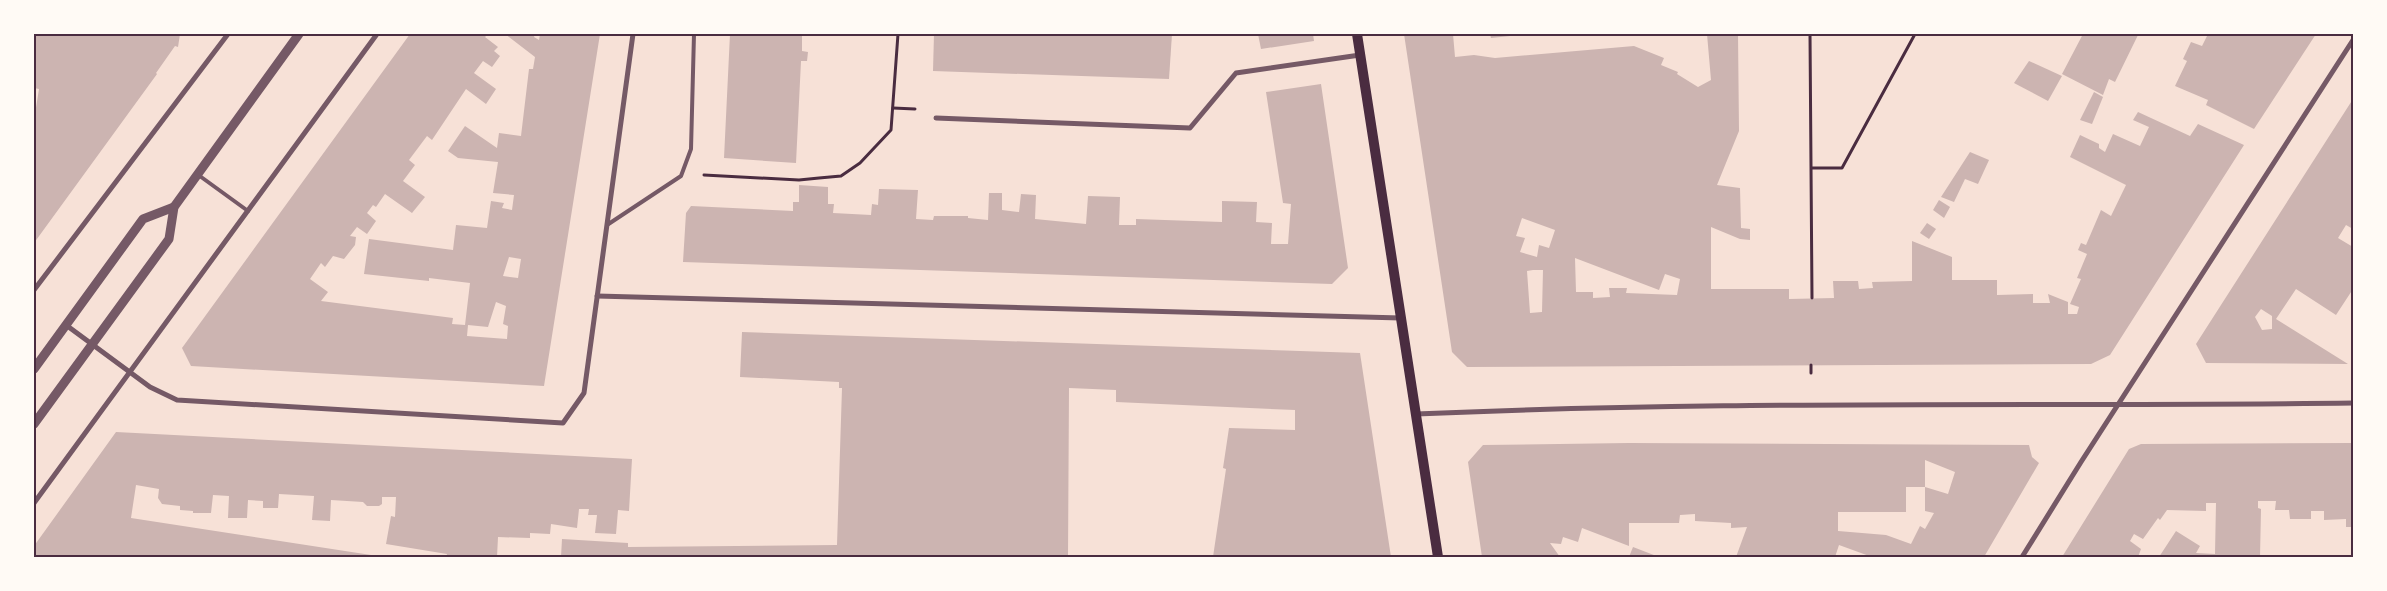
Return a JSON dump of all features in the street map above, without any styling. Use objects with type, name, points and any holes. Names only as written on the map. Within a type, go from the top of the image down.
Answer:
[{"type":"main road","points":[[1357,34],[1438,557]]},
{"type":"street","points":[[34,290],[228,34]]},
{"type":"street","points":[[34,424],[170,239],[174,207],[299,34]]},
{"type":"street","points":[[34,503],[377,34]]},
{"type":"street","points":[[66,325],[150,387],[177,400],[563,423],[584,393],[633,34]]},
{"type":"street","points":[[2022,557],[2081,462],[2353,40]]},
{"type":"street","points":[[936,118],[1190,128],[1236,73],[1360,55]]},
{"type":"street","points":[[34,368],[143,219],[174,207]]},
{"type":"street","points":[[597,296],[1401,318]]},
{"type":"street","points":[[1415,414],[1811,404],[2118,405],[2353,403]]},
{"type":"lane","points":[[607,225],[681,176],[691,149],[694,34]]},
{"type":"lane","points":[[197,174],[248,210]]},
{"type":"path","points":[[700,175],[799,180],[841,176],[884,140],[891,130],[898,34]]},
{"type":"path","points":[[1810,34],[1812,298]]},
{"type":"path","points":[[1812,168],[1842,168],[1915,34]]},
{"type":"path","points":[[893,108],[914,110]]},
{"type":"path","points":[[1811,365],[1811,372]]},
{"type":"building","points":[[34,34],[180,34],[178,47],[175,46],[157,74],[34,243],[34,120],[39,89],[34,88]]},
{"type":"building","points":[[410,34],[488,34],[485,37],[498,47],[494,51],[500,56],[492,67],[483,61],[474,73],[496,89],[486,104],[466,89],[432,140],[427,136],[409,160],[415,165],[403,181],[425,197],[412,213],[385,194],[376,207],[373,205],[367,213],[376,221],[367,234],[357,227],[350,236],[356,237],[355,245],[344,259],[333,256],[325,267],[321,263],[310,279],[328,292],[321,301],[453,318],[452,324],[465,325],[470,283],[429,278],[429,281],[364,274],[369,239],[453,250],[456,225],[487,228],[491,201],[504,203],[502,208],[512,210],[514,195],[493,193],[498,162],[458,158],[448,151],[465,126],[497,148],[499,133],[521,136],[529,69],[533,69],[535,57],[505,34],[535,34],[534,37],[539,40],[540,34],[600,34],[544,386],[191,366],[182,348]],"holes":[[[509,257],[521,259],[518,278],[503,276]],[[496,302],[506,306],[503,324],[508,326],[507,339],[467,336],[468,325],[488,327]]]},
{"type":"building","points":[[730,34],[802,34],[802,51],[808,52],[807,61],[801,61],[796,163],[724,158]]},
{"type":"building","points":[[934,34],[1172,34],[1169,79],[933,71]]},
{"type":"building","points":[[1258,34],[1313,34],[1314,41],[1261,49]]},
{"type":"building","points":[[1404,34],[1453,34],[1455,57],[1474,55],[1495,58],[1634,46],[1664,58],[1661,65],[1678,72],[1677,74],[1698,87],[1711,80],[1707,34],[1738,34],[1739,131],[1717,185],[1740,188],[1741,228],[1750,229],[1750,240],[1740,239],[1711,227],[1711,289],[1789,289],[1789,299],[1834,298],[1833,281],[1858,281],[1859,289],[1873,288],[1872,282],[1912,281],[1912,241],[1952,257],[1952,280],[1997,280],[1997,295],[2033,294],[2033,303],[2050,303],[2048,294],[2068,302],[2068,314],[2077,314],[2079,307],[2070,304],[2081,279],[2077,278],[2087,254],[2078,250],[2081,243],[2086,245],[2101,210],[2111,216],[2126,185],[2070,157],[2080,135],[2099,144],[2099,148],[2105,152],[2113,134],[2140,146],[2149,127],[2133,120],[2138,112],[2190,136],[2198,124],[2244,145],[2110,355],[2091,364],[1467,367],[1452,352]],"holes":[[[1522,218],[1555,230],[1549,248],[1539,245],[1537,257],[1520,252],[1525,238],[1516,236]],[[1575,258],[1659,290],[1665,274],[1680,279],[1677,295],[1626,293],[1627,288],[1609,288],[1610,297],[1593,298],[1593,292],[1576,292]],[[1543,270],[1542,312],[1530,313],[1527,271]]]},
{"type":"building","points":[[1490,34],[1520,34],[1520,35],[1491,38]]},
{"type":"building","points":[[2083,34],[2138,35],[2115,82],[2109,79],[2103,95],[2062,74]]},
{"type":"building","points":[[2208,34],[2316,34],[2254,129],[2206,105],[2208,100],[2175,86],[2187,61],[2183,59],[2191,42],[2202,46]]},
{"type":"building","points":[[2029,61],[2062,76],[2048,101],[2014,83]]},
{"type":"building","points":[[1321,84],[1348,268],[1332,284],[683,262],[686,213],[691,206],[793,211],[793,202],[799,202],[799,185],[828,187],[828,204],[834,204],[833,213],[871,215],[872,204],[878,205],[879,189],[918,190],[916,219],[933,220],[934,216],[968,216],[968,218],[988,220],[989,193],[1002,193],[1002,210],[1019,212],[1021,194],[1036,195],[1035,219],[1086,224],[1088,196],[1120,197],[1119,225],[1136,225],[1136,219],[1222,222],[1222,201],[1257,202],[1256,222],[1272,223],[1271,244],[1288,244],[1291,204],[1283,203],[1266,92]]},
{"type":"building","points":[[2094,92],[2103,97],[2092,124],[2080,120]]},
{"type":"building","points":[[2353,99],[2353,229],[2346,225],[2338,238],[2353,247],[2353,289],[2336,315],[2296,289],[2276,319],[2348,364],[2206,363],[2196,344]],"holes":[[[2261,309],[2272,316],[2272,329],[2262,330],[2255,317]]]},
{"type":"building","points":[[1970,152],[1989,160],[1978,184],[1965,179],[1954,202],[1941,197]]},
{"type":"building","points":[[1939,200],[1950,207],[1944,218],[1933,210]]},
{"type":"building","points":[[1927,223],[1936,229],[1929,239],[1920,233]]},
{"type":"building","points":[[742,332],[1360,353],[1391,557],[1213,557],[1226,469],[1223,468],[1229,428],[1295,430],[1295,410],[1116,402],[1116,390],[1069,388],[1068,557],[561,557],[562,539],[628,543],[628,547],[837,545],[842,388],[839,388],[839,382],[740,377]]},
{"type":"building","points":[[116,432],[632,459],[629,511],[618,510],[616,534],[595,533],[597,515],[588,515],[589,509],[579,509],[577,528],[551,524],[550,534],[530,533],[530,538],[498,537],[497,557],[446,557],[447,554],[386,544],[391,516],[395,517],[396,497],[382,497],[382,504],[379,506],[367,506],[363,502],[331,500],[330,521],[312,520],[314,496],[279,494],[278,508],[263,508],[263,501],[248,500],[247,518],[228,518],[229,496],[213,495],[211,513],[193,513],[193,511],[180,510],[180,506],[162,504],[158,498],[159,489],[136,485],[131,518],[384,557],[34,557],[34,546]]},
{"type":"building","points":[[1629,443],[2029,445],[2032,457],[2039,463],[1984,557],[1872,557],[1839,545],[1835,557],[1736,557],[1747,527],[1731,528],[1731,523],[1695,521],[1695,514],[1680,515],[1679,523],[1629,523],[1629,546],[1582,528],[1578,542],[1563,537],[1561,544],[1550,543],[1560,557],[1482,557],[1468,462],[1483,445]],"holes":[[[1925,460],[1955,472],[1948,494],[1925,487]],[[1906,487],[1925,487],[1925,511],[1934,513],[1925,529],[1920,526],[1911,544],[1886,535],[1838,531],[1838,512],[1906,512]]]},
{"type":"building","points":[[2353,443],[2353,527],[2346,527],[2346,519],[2324,520],[2324,511],[2311,511],[2311,519],[2290,519],[2289,510],[2275,510],[2276,501],[2258,501],[2258,508],[2261,509],[2260,557],[2159,557],[2176,531],[2200,546],[2196,553],[2215,554],[2216,503],[2206,503],[2206,511],[2167,510],[2160,520],[2158,518],[2143,539],[2134,534],[2130,541],[2141,549],[2138,557],[2062,557],[2129,449],[2141,444]]},
{"type":"building","points":[[1633,547],[1659,557],[1629,557]]}]
